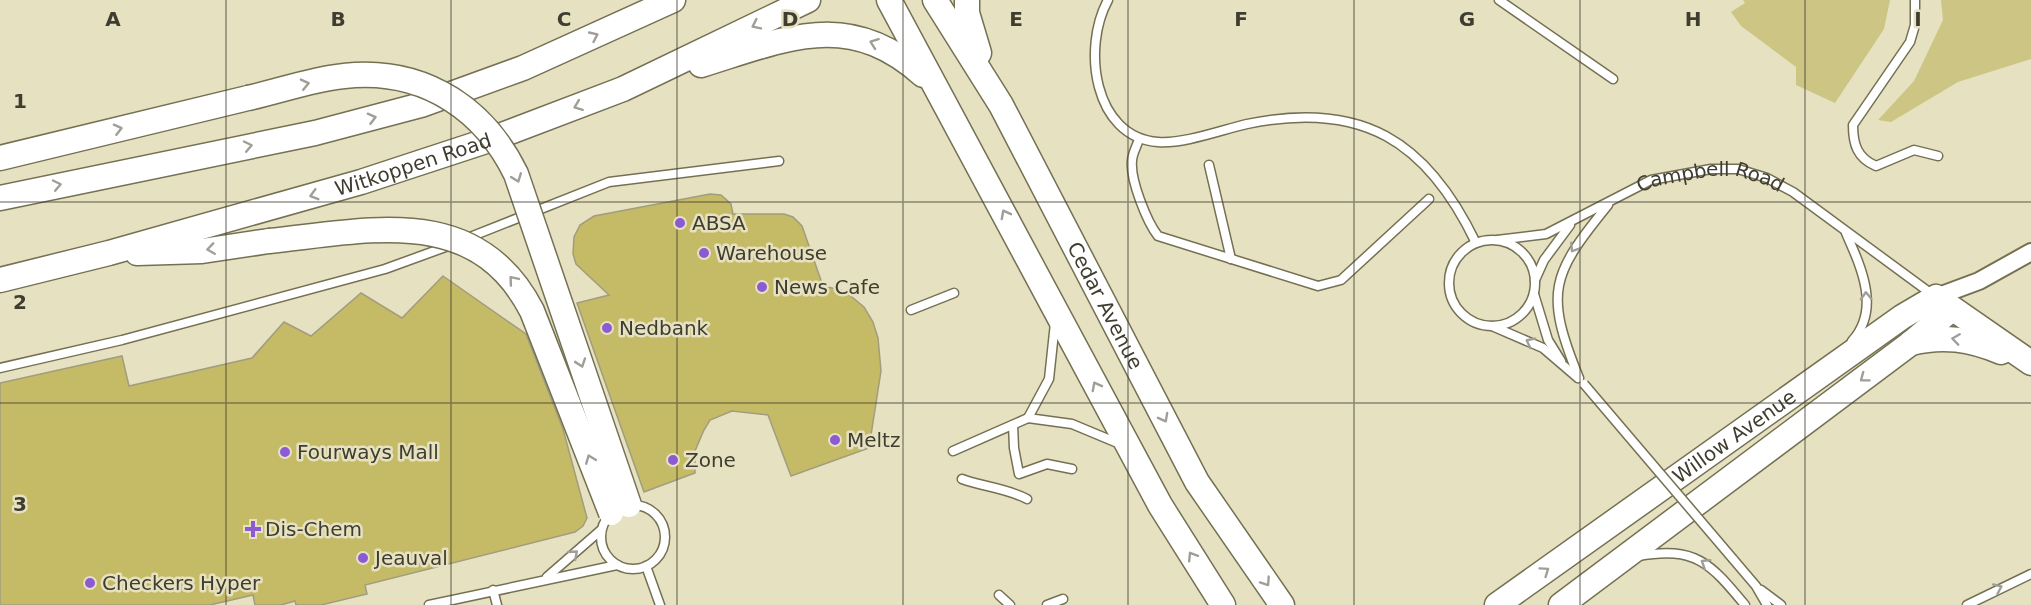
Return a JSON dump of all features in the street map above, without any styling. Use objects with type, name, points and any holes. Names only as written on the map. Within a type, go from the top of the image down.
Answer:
[{"type":"main road","points":[[0,198],[315,133],[421,105],[523,68],[673,0]]},
{"type":"main road","name":"Witkoppen Road","points":[[0,280],[109,253],[361,182],[489,140],[623,89],[808,0]]},
{"type":"main road","points":[[889,0],[1160,505],[1223,605]]},
{"type":"main road","name":"Cedar Avenue","points":[[935,0],[1001,105],[1197,482],[1282,605]]},
{"type":"main road","points":[[967,0],[971,32],[1001,105]]},
{"type":"main road","points":[[623,89],[766,45],[828,33],[850,35],[877,43],[901,55],[938,89]]},
{"type":"main road","points":[[0,158],[248,98],[354,75],[399,77],[442,91],[488,129],[516,174],[614,516]]},
{"type":"main road","points":[[109,253],[162,254],[396,228],[455,238],[487,256],[515,282],[532,310],[614,516]]},
{"type":"main road","points":[[0,289],[44,270]]},
{"type":"main road","name":"Willow Avenue","points":[[1562,605],[1911,343],[1944,303]]},
{"type":"main road","name":"Willow Avenue","points":[[1497,605],[1834,366],[1944,303]]},
{"type":"main road","name":"Campbell Road","points":[[1944,303],[2031,363]]},
{"type":"main road","points":[[1911,343],[1934,337],[1973,342],[2031,363]]},
{"type":"street","name":"Willow Avenue","points":[[1944,303],[2031,252]]},
{"type":"lane","points":[[1107,0],[1100,14],[1094,39],[1095,66],[1111,118],[1125,132],[1139,139],[1160,142],[1282,119],[1317,117],[1369,127],[1384,133],[1435,173],[1459,206],[1476,243],[1458,257],[1451,270],[1451,296],[1457,309],[1467,318],[1479,324],[1492,326],[1543,348],[1582,381],[1756,586],[1767,605]]},
{"type":"lane","points":[[1500,0],[1613,79]]},
{"type":"lane","points":[[1914,0],[1915,25],[1910,42],[1853,125],[1853,137],[1855,148],[1868,163],[1876,166],[1914,150],[1938,156]]},
{"type":"lane","points":[[1139,139],[1131,160],[1133,174],[1151,227],[1158,236],[1318,286],[1329,285],[1341,280],[1430,200]]},
{"type":"lane","points":[[0,368],[122,340],[407,262],[609,182],[779,161]]},
{"type":"lane","points":[[1209,165],[1231,260]]},
{"type":"lane","name":"Campbell Road","points":[[1476,243],[1546,234],[1652,180],[1679,173],[1738,169],[1767,178],[1793,192],[1944,303]]},
{"type":"lane","points":[[1582,381],[1562,335],[1556,295],[1560,273],[1567,259],[1610,202]]},
{"type":"lane","name":"Campbell Road","points":[[1492,326],[1518,317],[1527,308],[1533,294],[1535,280],[1544,260],[1572,222]]},
{"type":"lane","name":"Campbell Road","points":[[1834,366],[1863,323],[1867,300],[1863,272],[1845,231]]},
{"type":"lane","points":[[1497,240],[1511,244],[1523,253],[1532,266],[1535,280]]},
{"type":"lane","points":[[911,310],[954,293]]},
{"type":"lane","points":[[1533,294],[1548,340],[1564,366]]},
{"type":"lane","points":[[1028,418],[1049,379],[1056,309]]},
{"type":"lane","points":[[953,451],[1028,418],[1072,424],[1129,447]]},
{"type":"lane","points":[[1013,425],[1014,448],[1019,474],[1047,464],[1072,469]]},
{"type":"lane","points":[[962,479],[984,487],[1008,489],[1027,499]]},
{"type":"lane","points":[[429,605],[547,578],[617,565],[636,569],[646,566],[660,553],[665,533],[657,516],[649,509],[614,516],[547,578]]},
{"type":"lane","points":[[614,516],[603,550],[617,565]]},
{"type":"lane","points":[[1614,564],[1639,556],[1668,552],[1686,554],[1713,567],[1745,605]]},
{"type":"lane","points":[[646,566],[660,605]]},
{"type":"lane","points":[[1967,605],[2030,576]]},
{"type":"lane","points":[[1756,586],[1781,605]]},
{"type":"lane","points":[[494,590],[497,605]]},
{"type":"lane","points":[[999,595],[1010,605]]},
{"type":"lane","points":[[1047,605],[1063,599]]},
{"type":"shaded area","points":[[1743,0],[1890,0],[1884,29],[1835,103],[1796,85],[1796,67],[1741,26],[1731,12],[1745,3]]},
{"type":"shaded area","points":[[1941,0],[2031,0],[2031,59],[1958,82],[1891,122],[1878,120],[1914,81],[1943,20]]},
{"type":"building","points":[[710,194],[721,195],[731,204],[733,214],[784,214],[793,217],[802,226],[823,286],[841,290],[864,307],[873,322],[878,338],[881,371],[869,448],[791,476],[768,415],[732,411],[710,420],[704,430],[695,451],[695,473],[644,492],[577,303],[609,295],[576,264],[573,254],[574,237],[580,225],[594,216]]},
{"type":"building","name":"Fourways Mall","points":[[443,276],[526,334],[563,429],[587,518],[583,526],[575,532],[365,585],[367,594],[321,605],[296,605],[295,601],[281,605],[255,605],[253,595],[210,605],[0,605],[0,383],[122,356],[129,386],[252,358],[284,322],[311,336],[361,293],[402,318]]},
{"type":"place","name":"ABSA","points":[[680,223]]},
{"type":"place","name":"Warehouse","points":[[704,253]]},
{"type":"place","name":"News Cafe","points":[[762,287]]},
{"type":"place","name":"Nedbank","points":[[607,328]]},
{"type":"place","name":"Meltz","points":[[835,440]]},
{"type":"place","name":"Fourways Mall","points":[[285,452]]},
{"type":"place","name":"Zone","points":[[673,460]]},
{"type":"place","name":"Dis-Chem","points":[[253,529]]},
{"type":"place","name":"Jeauval","points":[[363,558]]},
{"type":"place","name":"Checkers Hyper","points":[[90,583]]}]
